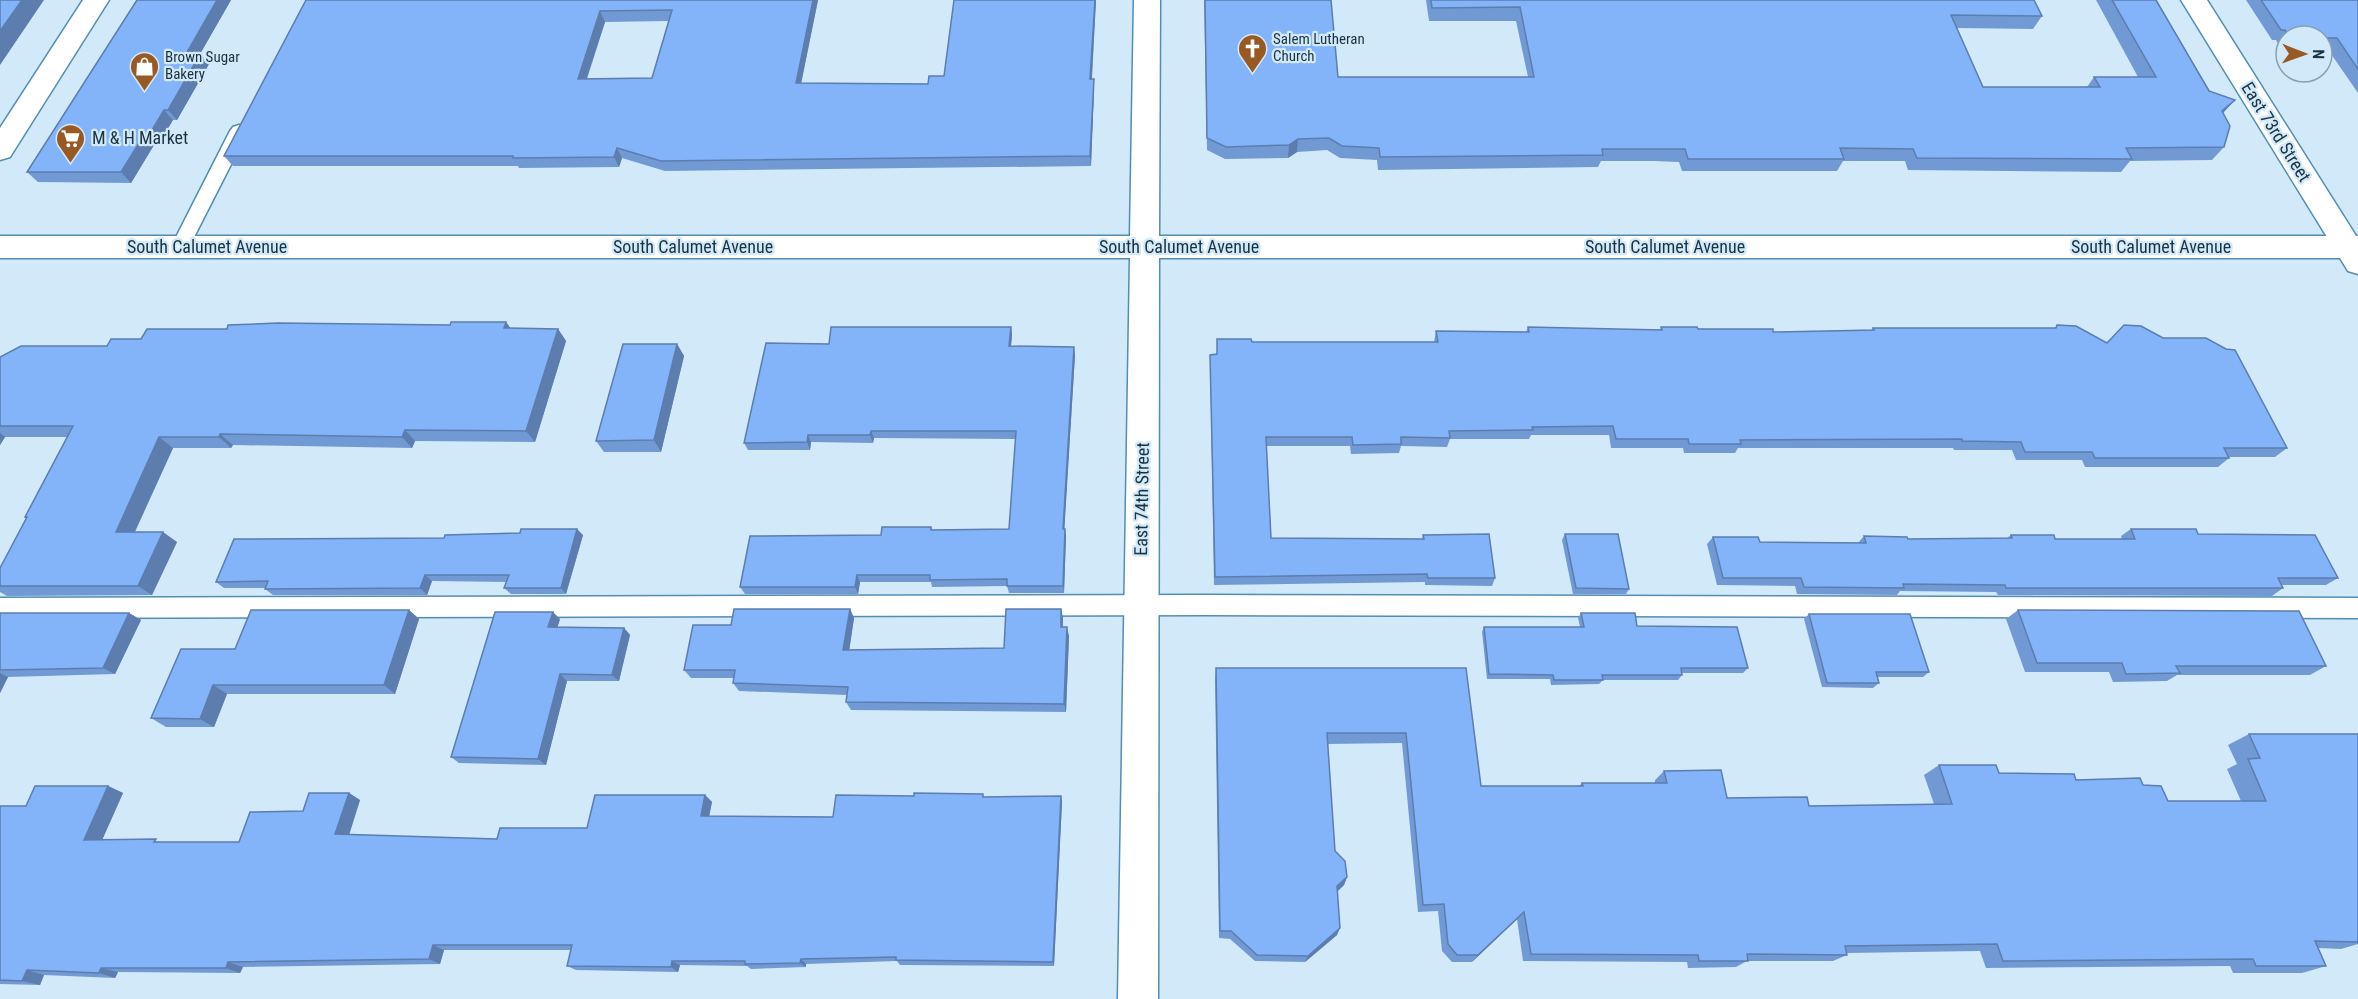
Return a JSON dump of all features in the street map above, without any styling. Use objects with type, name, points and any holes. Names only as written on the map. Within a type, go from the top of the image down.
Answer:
[{"type":"street","points":[[0,150],[96,0]]},
{"type":"street","name":"East 74th Street","points":[[1138,999],[1147,0]]},
{"type":"street","name":"East 73rd Street","points":[[2194,0],[2355,253]]},
{"type":"street","name":"South Calumet Avenue","points":[[0,247],[1145,247],[2355,253]]},
{"type":"lane","points":[[180,247],[248,115]]},
{"type":"lane","points":[[0,608],[1141,606],[2358,608]]},
{"type":"building","points":[[0,0],[22,0],[0,31]]},
{"type":"building","points":[[137,0],[217,0],[186,54],[200,54],[168,110],[164,110],[149,135],[144,135],[121,172],[27,172]]},
{"type":"building","points":[[306,0],[813,0],[796,83],[928,84],[929,76],[944,76],[954,0],[1095,0],[1090,79],[1094,79],[1090,156],[661,161],[617,148],[614,157],[224,156]],"holes":[[[672,10],[652,78],[578,79],[600,11]]]},
{"type":"building","points":[[1205,0],[1331,0],[1338,77],[1534,77],[1520,7],[1432,8],[1431,0],[2034,0],[2042,16],[1951,15],[1983,87],[2100,87],[2094,77],[2156,77],[2112,0],[2156,0],[2209,91],[2235,100],[2222,111],[2230,126],[2224,147],[2126,148],[2132,159],[1917,158],[1913,149],[1840,148],[1844,159],[1688,159],[1685,149],[1602,149],[1603,155],[1380,157],[1379,148],[1342,146],[1329,138],[1298,139],[1289,145],[1226,147],[1207,138]]},
{"type":"building","points":[[2261,0],[2358,0],[2358,69],[2337,38],[2334,38],[2334,24],[2277,24]]},
{"type":"building","points":[[451,322],[506,322],[504,328],[558,329],[526,431],[405,430],[402,437],[220,434],[219,437],[159,437],[116,532],[163,532],[138,586],[0,586],[0,568],[73,426],[0,426],[0,357],[21,346],[107,346],[111,339],[141,339],[147,329],[227,329],[228,325],[278,323],[450,325]]},
{"type":"building","points":[[2057,325],[2076,326],[2107,343],[2124,325],[2141,326],[2163,338],[2206,338],[2226,349],[2235,350],[2287,448],[2224,448],[2229,458],[2095,458],[2092,452],[2025,452],[2021,442],[1962,441],[1962,439],[1740,440],[1741,444],[1689,444],[1688,439],[1616,439],[1613,426],[1449,431],[1450,438],[1401,437],[1401,444],[1353,445],[1352,437],[1266,437],[1271,538],[1424,539],[1423,535],[1489,534],[1495,578],[1428,578],[1427,574],[1215,577],[1210,355],[1217,354],[1217,339],[1251,339],[1252,342],[1438,342],[1436,331],[1529,332],[1528,327],[1662,330],[1661,327],[1697,327],[1698,329],[1773,329],[1773,332],[1874,330],[1873,328],[2056,328]]},
{"type":"building","points":[[831,327],[1011,327],[1009,346],[1074,347],[1063,529],[1065,529],[1063,586],[1007,586],[1007,579],[930,580],[930,575],[857,575],[855,587],[740,587],[750,536],[881,535],[882,527],[931,527],[931,530],[1009,529],[1016,431],[871,431],[870,435],[808,435],[807,442],[744,443],[766,343],[829,344]]},
{"type":"building","points":[[623,344],[677,344],[654,440],[596,441]]},
{"type":"building","points":[[521,529],[577,529],[561,588],[504,588],[509,575],[425,575],[420,588],[265,589],[268,581],[216,582],[234,539],[444,538],[445,535],[520,533]]},
{"type":"building","points":[[2131,529],[2196,529],[2198,534],[2315,535],[2338,578],[2278,578],[2283,588],[2006,588],[2005,585],[1903,584],[1904,588],[1804,587],[1801,578],[1723,578],[1713,537],[1758,537],[1760,542],[1866,543],[1864,536],[1907,537],[1908,539],[2012,538],[2011,535],[2054,535],[2055,539],[2135,539]]},
{"type":"building","points":[[1565,534],[1618,534],[1629,589],[1576,588]]},
{"type":"building","points":[[734,609],[850,609],[843,650],[1004,648],[1006,609],[1061,609],[1061,627],[1067,627],[1064,704],[846,702],[848,687],[733,683],[735,670],[684,670],[693,625],[731,625]]},
{"type":"building","points":[[251,610],[409,610],[384,685],[213,685],[200,719],[151,718],[181,649],[235,649]]},
{"type":"building","points":[[2018,610],[2299,611],[2326,666],[2176,666],[2180,673],[2126,674],[2122,663],[2037,663]]},
{"type":"building","points":[[495,612],[553,612],[548,627],[624,628],[612,675],[560,674],[538,759],[451,757]]},
{"type":"building","points":[[0,613],[129,613],[103,668],[0,670]]},
{"type":"building","points":[[1581,613],[1635,613],[1637,626],[1737,627],[1748,668],[1681,668],[1682,675],[1602,675],[1603,680],[1554,680],[1553,675],[1489,674],[1484,627],[1584,627]]},
{"type":"building","points":[[1809,614],[1910,614],[1929,672],[1876,672],[1879,683],[1827,683]]},
{"type":"building","points":[[1216,668],[1466,668],[1481,786],[1667,783],[1664,771],[1721,770],[1727,798],[1807,797],[1809,806],[1952,804],[1939,765],[1996,765],[1999,773],[2074,774],[2076,780],[2140,778],[2143,785],[2161,786],[2168,801],[2266,801],[2248,759],[2260,758],[2249,734],[2358,734],[2358,942],[2315,941],[2326,966],[2256,966],[2253,959],[2003,961],[1997,944],[1845,946],[1847,955],[1747,954],[1748,961],[1699,961],[1698,955],[1531,954],[1524,912],[1478,955],[1457,955],[1448,944],[1444,904],[1423,905],[1406,733],[1327,733],[1335,851],[1345,861],[1347,877],[1337,886],[1340,928],[1308,956],[1257,955],[1231,931],[1220,931]]},
{"type":"building","points":[[35,786],[108,786],[84,840],[156,839],[154,842],[239,842],[250,812],[303,811],[309,793],[349,793],[335,834],[497,839],[500,828],[587,828],[595,795],[705,795],[701,816],[833,817],[836,795],[914,796],[914,793],[983,794],[983,797],[1061,796],[1053,962],[896,960],[896,957],[801,959],[800,963],[745,964],[745,961],[672,961],[671,967],[567,966],[572,945],[433,945],[429,959],[228,962],[226,968],[101,968],[99,973],[27,970],[22,981],[0,980],[0,806],[26,806]]},
{"type":"place","name":"Salem Lutheran Church","points":[[1252,74]]},
{"type":"place","name":"Brown Sugar Bakery","points":[[144,92]]},
{"type":"place","name":"M & H Market","points":[[71,164]]}]
